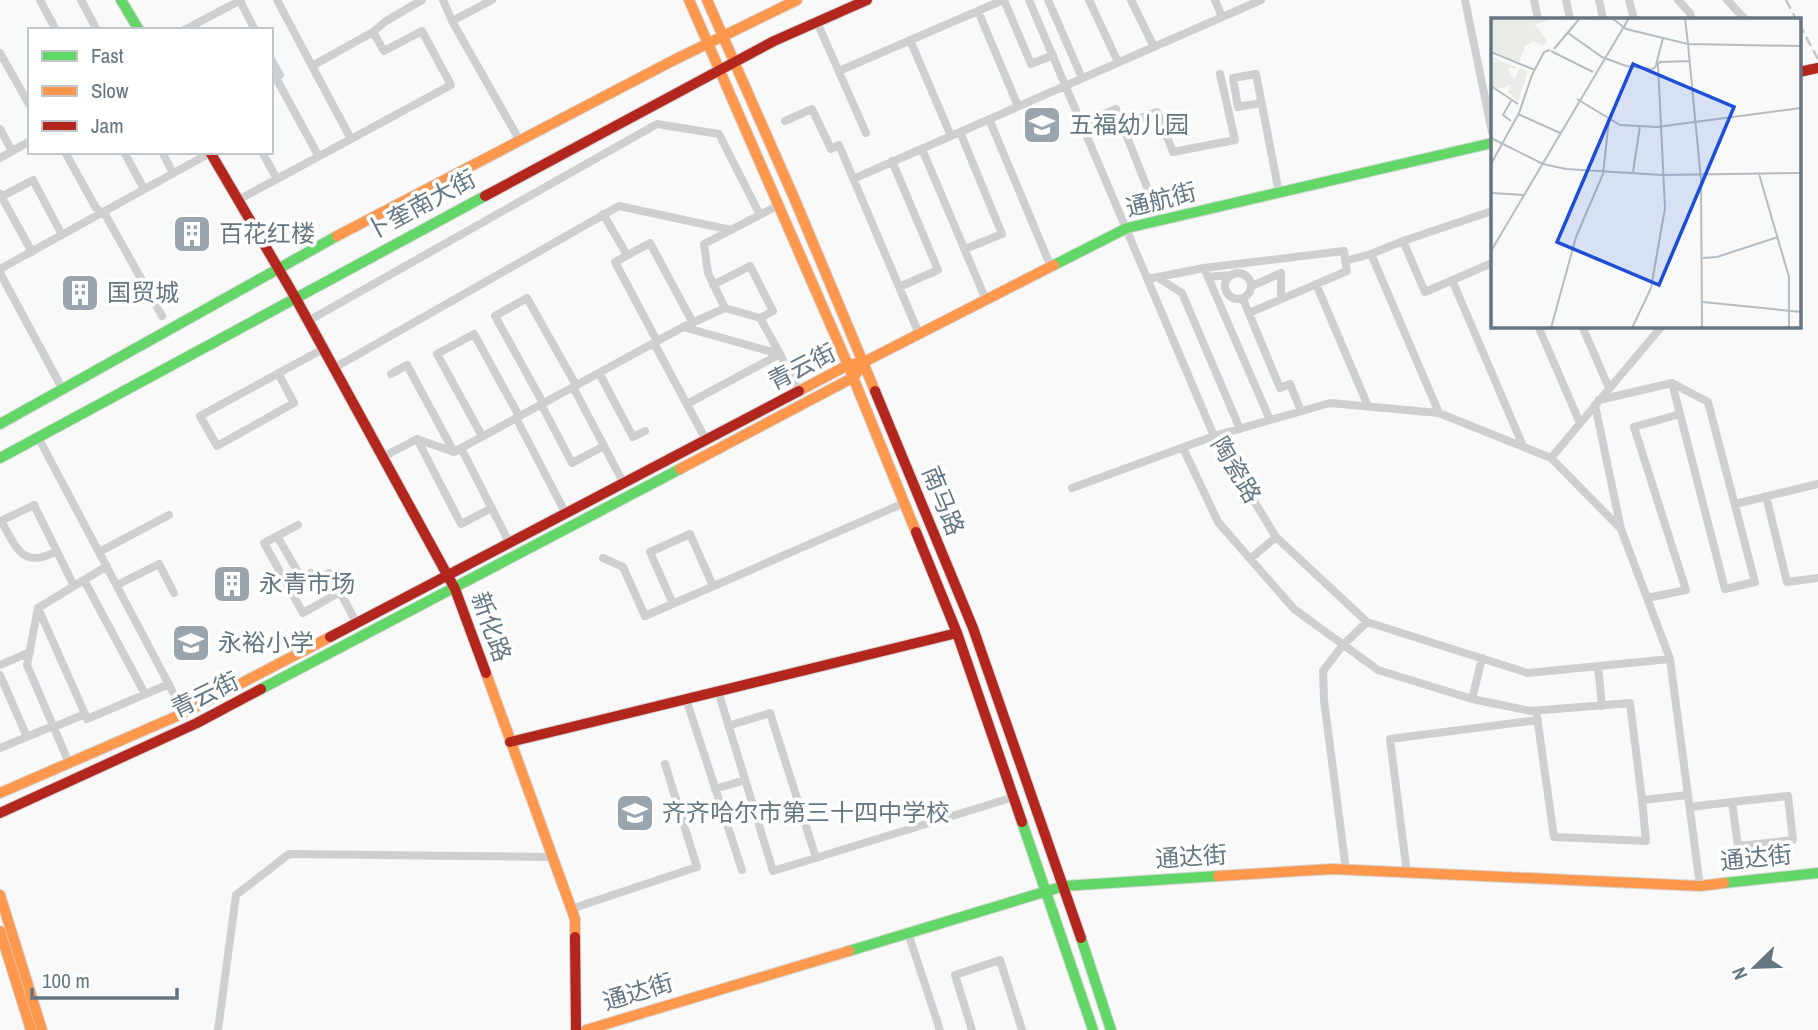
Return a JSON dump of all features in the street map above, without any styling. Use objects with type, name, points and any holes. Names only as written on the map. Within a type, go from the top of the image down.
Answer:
[{"type":"main road","points":[[121,0],[138,28]]},
{"type":"main road","name":"南马路","points":[[689,0],[848,365],[957,633],[1093,1030]]},
{"type":"main road","name":"南马路","points":[[707,0],[863,362],[973,628],[1064,886],[1111,1030]]},
{"type":"main road","name":"卜奎南大街","points":[[0,424],[277,268],[723,35],[797,0]]},
{"type":"main road","name":"卜奎南大街","points":[[0,458],[719,69],[867,0]]},
{"type":"main road","points":[[1800,72],[1818,68]]},
{"type":"main road","name":"通航街","points":[[863,362],[1127,228],[1491,143]]},
{"type":"main road","name":"新化路","points":[[211,154],[295,297],[455,589],[575,919],[576,1030]]},
{"type":"main road","name":"青云街","points":[[0,793],[184,713],[848,365],[863,362]]},
{"type":"main road","name":"青云街","points":[[0,813],[197,723],[455,589],[853,377],[863,362]]},
{"type":"main road","points":[[510,742],[957,633]]},
{"type":"main road","name":"通达街","points":[[586,1030],[1064,886],[1346,870],[1700,886],[1818,873]]},
{"type":"main road","points":[[0,895],[42,1030]]},
{"type":"main road","points":[[0,932],[31,1030]]},
{"type":"street","points":[[40,0],[55,28]]},
{"type":"street","points":[[81,0],[96,28]]},
{"type":"street","points":[[191,28],[240,0],[255,28]]},
{"type":"street","points":[[277,0],[351,139]]},
{"type":"street","points":[[312,66],[373,32],[386,20],[422,0]]},
{"type":"street","points":[[443,0],[520,141]]},
{"type":"street","points":[[453,21],[492,0]]},
{"type":"street","points":[[839,71],[1004,0],[1031,64],[1053,55]]},
{"type":"street","name":"陶瓷路","points":[[1029,0],[1127,228],[1153,278],[1214,436],[1276,537],[1367,622],[1528,673],[1670,659]]},
{"type":"street","points":[[1048,0],[1082,78]]},
{"type":"street","points":[[1089,0],[1118,62]]},
{"type":"street","points":[[1131,0],[1154,47]]},
{"type":"street","points":[[1214,0],[1223,17]]},
{"type":"street","points":[[853,179],[1262,0]]},
{"type":"street","points":[[1465,0],[1491,123]]},
{"type":"street","points":[[1534,0],[1538,18]]},
{"type":"street","points":[[1566,0],[1570,18]]},
{"type":"street","points":[[1599,0],[1603,18]]},
{"type":"street","points":[[1629,0],[1634,18]]},
{"type":"street","points":[[1678,0],[1692,18]]},
{"type":"street","points":[[1727,0],[1744,18]]},
{"type":"street","points":[[978,11],[1018,106]]},
{"type":"street","points":[[817,22],[866,133]]},
{"type":"street","points":[[238,200],[452,85],[422,31],[384,51],[373,32]]},
{"type":"street","points":[[910,40],[951,136]]},
{"type":"street","points":[[0,53],[28,102]]},
{"type":"street","points":[[273,63],[280,75],[276,78],[318,155]]},
{"type":"street","points":[[1122,125],[1157,113],[1173,152],[1235,140],[1220,74]]},
{"type":"street","points":[[1261,103],[1238,107],[1233,78],[1256,74],[1279,193]]},
{"type":"street","points":[[785,121],[812,108],[831,149],[839,145],[919,334]]},
{"type":"street","points":[[1082,123],[1116,109],[1160,220]]},
{"type":"street","points":[[989,119],[1051,267]]},
{"type":"street","points":[[308,321],[657,124],[719,134],[760,215]]},
{"type":"street","points":[[0,129],[12,151]]},
{"type":"street","points":[[960,132],[1002,234],[965,249]]},
{"type":"street","points":[[0,158],[28,142]]},
{"type":"street","points":[[922,149],[986,300]]},
{"type":"street","points":[[66,154],[96,208],[107,216],[162,316]]},
{"type":"street","points":[[125,154],[144,189]]},
{"type":"street","points":[[163,154],[173,173]]},
{"type":"street","points":[[63,390],[4,290],[0,271],[208,154]]},
{"type":"street","points":[[263,154],[276,179]]},
{"type":"street","points":[[892,162],[938,270],[899,287]]},
{"type":"street","points":[[32,252],[1,195],[33,180],[62,235]]},
{"type":"street","points":[[726,308],[708,274],[704,244],[779,205]]},
{"type":"street","points":[[334,368],[619,206],[731,230]]},
{"type":"street","points":[[1345,261],[1491,212]]},
{"type":"street","points":[[603,214],[626,256]]},
{"type":"street","points":[[1403,242],[1425,292],[1491,264]]},
{"type":"street","points":[[693,323],[650,243],[615,262],[706,440]]},
{"type":"street","points":[[1153,278],[1204,268],[1344,251],[1347,271],[1249,313]]},
{"type":"street","points":[[1371,254],[1439,413]]},
{"type":"street","points":[[713,285],[750,266],[773,311],[760,318]]},
{"type":"street","points":[[1204,268],[1270,420]]},
{"type":"street","points":[[1232,275],[1226,282],[1226,291],[1235,299],[1243,299],[1252,286],[1281,273],[1281,299]]},
{"type":"street","points":[[1208,277],[1245,275],[1252,286]]},
{"type":"street","points":[[1153,278],[1182,293],[1240,429]]},
{"type":"street","points":[[1452,280],[1523,446]]},
{"type":"street","points":[[1316,284],[1368,406]]},
{"type":"street","points":[[604,446],[572,463],[495,316],[527,298],[624,484]]},
{"type":"street","points":[[1243,299],[1280,388],[1290,384],[1301,411]]},
{"type":"street","points":[[383,457],[417,439],[457,450],[683,327],[726,308],[760,318],[799,391]]},
{"type":"street","points":[[683,327],[780,354]]},
{"type":"street","points":[[1538,327],[1580,423]]},
{"type":"street","points":[[1582,327],[1609,388]]},
{"type":"street","points":[[1551,458],[1661,327]]},
{"type":"street","points":[[482,436],[437,354],[474,334],[566,514]]},
{"type":"street","points":[[278,373],[295,403],[216,446],[200,416],[278,373],[323,349]]},
{"type":"street","points":[[687,404],[780,354]]},
{"type":"street","points":[[391,374],[407,365],[492,508],[510,544]]},
{"type":"street","points":[[598,373],[633,437],[645,431]]},
{"type":"street","points":[[1597,403],[1672,383],[1708,402],[1755,582],[1725,589],[1672,383]]},
{"type":"street","points":[[1072,488],[1214,436],[1330,403],[1439,413],[1551,458],[1620,529]]},
{"type":"street","points":[[1597,403],[1620,529],[1670,659],[1700,886]]},
{"type":"street","points":[[1647,598],[1686,590],[1634,426],[1680,414]]},
{"type":"street","points":[[38,437],[184,713]]},
{"type":"street","points":[[417,439],[461,524],[492,508]]},
{"type":"street","points":[[1183,448],[1219,522],[1294,610],[1378,670],[1472,699],[1536,710],[1630,703],[1646,841],[1554,837],[1536,710]]},
{"type":"street","points":[[1735,504],[1818,484]]},
{"type":"street","points":[[1766,496],[1787,582],[1818,578]]},
{"type":"street","points":[[603,558],[623,567],[645,616],[904,503]]},
{"type":"street","points":[[57,551],[32,560],[19,553],[1,521],[34,505],[57,551],[74,586]]},
{"type":"street","points":[[99,552],[169,515]]},
{"type":"street","points":[[298,524],[264,543],[303,613],[340,592]]},
{"type":"street","points":[[673,604],[649,552],[690,534],[713,586]]},
{"type":"street","points":[[277,536],[302,579]]},
{"type":"street","points":[[1250,559],[1276,537]]},
{"type":"street","points":[[117,585],[159,564],[174,593]]},
{"type":"street","points":[[69,763],[27,665],[38,608],[107,566]]},
{"type":"street","points":[[288,586],[311,573],[315,581],[329,573],[358,624]]},
{"type":"street","points":[[84,580],[145,694]]},
{"type":"street","points":[[38,608],[87,719],[169,684]]},
{"type":"street","points":[[1346,870],[1323,671],[1343,645],[1367,622]]},
{"type":"street","points":[[0,664],[30,652]]},
{"type":"street","points":[[1472,699],[1482,658]]},
{"type":"street","points":[[1598,666],[1602,706]]},
{"type":"street","points":[[0,675],[27,737]]},
{"type":"street","points":[[718,691],[773,871],[1013,797]]},
{"type":"street","points":[[686,699],[742,870]]},
{"type":"street","points":[[728,726],[770,713],[816,858]]},
{"type":"street","points":[[0,748],[85,714]]},
{"type":"street","points":[[1407,873],[1390,739],[1538,720]]},
{"type":"street","points":[[571,909],[697,867],[665,764]]},
{"type":"street","points":[[715,789],[745,780]]},
{"type":"street","points":[[1642,800],[1688,795]]},
{"type":"street","points":[[1690,807],[1732,802],[1788,796],[1793,839],[1738,846],[1732,802]]},
{"type":"street","points":[[218,1030],[236,895],[289,854],[552,856]]},
{"type":"street","points":[[908,933],[940,1030]]},
{"type":"street","points":[[972,1030],[955,975],[1000,960],[1022,1030]]},
{"type":"railway","points":[[1786,0],[1795,18]]},
{"type":"railway","points":[[1800,26],[1818,59]]},
{"type":"traffic: fast","points":[[121,0],[138,28]]},
{"type":"traffic: fast","points":[[1054,265],[1127,228],[1491,143]]},
{"type":"traffic: fast","points":[[0,458],[485,196]]},
{"type":"traffic: fast","points":[[0,424],[337,236]]},
{"type":"traffic: fast","points":[[261,689],[680,469]]},
{"type":"traffic: fast","points":[[1022,822],[1093,1030]]},
{"type":"traffic: fast","points":[[1724,883],[1818,873]]},
{"type":"traffic: fast","points":[[849,951],[1064,886],[1218,876]]},
{"type":"traffic: fast","points":[[1081,938],[1111,1030]]},
{"type":"traffic: slow","points":[[689,0],[848,365],[916,532]]},
{"type":"traffic: slow","points":[[707,0],[875,391]]},
{"type":"traffic: slow","points":[[337,236],[674,60],[797,0]]},
{"type":"traffic: slow","points":[[799,391],[848,365],[864,362],[1054,265]]},
{"type":"traffic: slow","points":[[680,469],[854,377],[864,362]]},
{"type":"traffic: slow","points":[[0,793],[184,713],[330,637]]},
{"type":"traffic: slow","points":[[486,673],[575,919],[575,937]]},
{"type":"traffic: slow","points":[[1218,876],[1332,869],[1700,886],[1724,883]]},
{"type":"traffic: slow","points":[[0,895],[42,1030]]},
{"type":"traffic: slow","points":[[0,931],[31,1030]]},
{"type":"traffic: slow","points":[[586,1030],[849,951]]},
{"type":"traffic: jam","points":[[485,196],[774,41],[867,0]]},
{"type":"traffic: jam","points":[[1800,72],[1818,68]]},
{"type":"traffic: jam","points":[[211,154],[295,297],[455,589],[486,673]]},
{"type":"traffic: jam","points":[[330,637],[799,391]]},
{"type":"traffic: jam","points":[[875,391],[973,628],[1081,938]]},
{"type":"traffic: jam","points":[[916,532],[957,633],[1022,822]]},
{"type":"traffic: jam","points":[[510,742],[957,633]]},
{"type":"traffic: jam","points":[[0,813],[197,723],[261,689]]},
{"type":"traffic: jam","points":[[575,937],[576,1030]]},
{"type":"place","name":"五福幼儿园","points":[[1042,125]]},
{"type":"place","name":"百花红楼","points":[[192,234]]},
{"type":"place","name":"国贸城","points":[[80,293]]},
{"type":"place","name":"永青市场","points":[[232,584]]},
{"type":"place","name":"永裕小学","points":[[191,643]]},
{"type":"place","name":"齐齐哈尔市第三十四中学校","points":[[635,813]]}]
